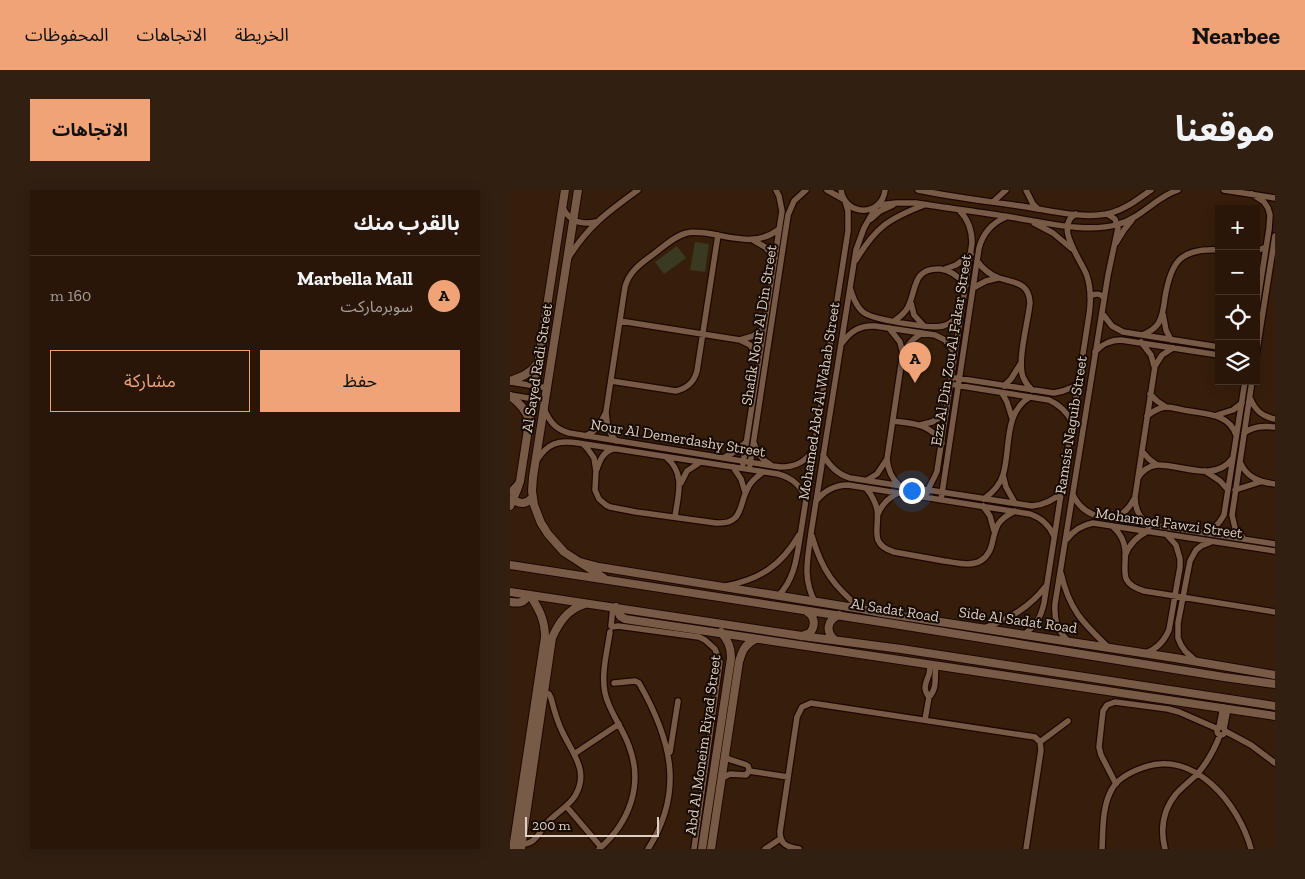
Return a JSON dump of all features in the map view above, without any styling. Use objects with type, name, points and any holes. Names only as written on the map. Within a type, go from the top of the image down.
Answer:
[{"type":"street","name":"Al Sayed Radi Street","points":[[511,499],[520,481],[566,190]]},
{"type":"street","name":"Al Sayed Radi Street","points":[[578,190],[532,484],[532,498],[536,511],[548,534],[564,552],[606,580]]},
{"type":"street","points":[[568,259],[596,222],[638,190]]},
{"type":"street","name":"Shafik Nour Al Din Street","points":[[742,469],[782,211],[776,190]]},
{"type":"street","name":"Shafik Nour Al Din Street","points":[[750,470],[788,215],[794,201],[806,190]]},
{"type":"street","points":[[827,190],[856,210],[863,211],[877,206],[897,203],[925,204],[1067,226],[1095,227],[1117,225],[1125,222],[1165,196],[1178,190]]},
{"type":"street","name":"Mohamed Abd Al Wahab Street","points":[[778,596],[791,577],[796,562],[821,409],[849,221],[848,211],[841,190]]},
{"type":"street","name":"Mohamed Abd Al Wahab Street","points":[[815,602],[808,583],[807,564],[853,264],[859,239],[866,224],[882,200],[885,190]]},
{"type":"street","points":[[918,190],[1076,214],[1107,214],[1117,211],[1151,190]]},
{"type":"street","points":[[992,202],[999,198],[1006,190]]},
{"type":"street","points":[[1026,190],[1028,197],[1038,209]]},
{"type":"street","points":[[1224,190],[1275,198]]},
{"type":"street","points":[[1252,194],[1264,202],[1268,208],[1272,229],[1266,247],[1259,295]]},
{"type":"street","points":[[866,224],[880,211],[897,203]]},
{"type":"street","points":[[853,264],[868,241],[881,226],[925,204]]},
{"type":"street","points":[[563,208],[569,218],[574,221],[584,224],[596,222]]},
{"type":"street","name":"Ezz Al Din Zou Al Fakar Street","points":[[926,497],[937,471],[971,254],[971,228],[959,210]]},
{"type":"street","points":[[1067,226],[1070,219],[1076,214]]},
{"type":"street","points":[[1107,214],[1115,219],[1117,225]]},
{"type":"street","points":[[1111,256],[1124,230],[1138,215]]},
{"type":"street","name":"Ezz Al Din Zou Al Fakar Street","points":[[941,500],[979,248],[984,235],[993,224],[1007,217]]},
{"type":"street","points":[[1028,220],[1053,233],[1074,251]]},
{"type":"street","name":"Ramsis Naguib Street","points":[[1068,641],[1062,635],[1055,622],[1055,604],[1117,225]]},
{"type":"street","name":"Ramsis Naguib Street","points":[[1023,635],[1039,619],[1044,603],[1089,315],[1090,296],[1087,277],[1074,251],[1067,226]]},
{"type":"street","points":[[616,441],[608,428],[606,412],[626,282],[635,268],[681,235],[692,232],[753,240],[767,237],[779,229]]},
{"type":"street","points":[[611,381],[670,390],[682,390],[693,382],[696,377],[718,235]]},
{"type":"street","points":[[1260,315],[1269,277],[1275,236]]},
{"type":"street","points":[[753,240],[765,247],[775,258]]},
{"type":"street","points":[[1258,250],[1266,247]]},
{"type":"street","points":[[1142,335],[1153,329],[1160,319],[1169,275],[1177,262],[1191,252],[1215,250]]},
{"type":"street","points":[[945,270],[956,265],[971,254]]},
{"type":"street","points":[[977,261],[987,272],[998,278],[1020,284],[1028,292],[1030,303],[1021,363],[1023,377],[1031,394]]},
{"type":"street","points":[[894,321],[904,312],[915,283],[922,274],[932,269],[945,270],[955,274],[966,285]]},
{"type":"street","points":[[1269,277],[1275,270]]},
{"type":"street","points":[[973,288],[986,281],[998,278]]},
{"type":"street","points":[[850,286],[856,302],[863,313],[876,318],[936,327],[949,324],[962,310]]},
{"type":"street","points":[[1090,296],[1099,294],[1104,298]]},
{"type":"street","points":[[910,300],[914,315],[924,326]]},
{"type":"street","points":[[766,311],[774,312]]},
{"type":"street","points":[[1162,312],[1166,330],[1171,340]]},
{"type":"street","points":[[1102,313],[1117,330],[1215,346]]},
{"type":"street","points":[[620,321],[740,340],[750,345],[759,358]]},
{"type":"street","points":[[841,344],[850,333],[861,327],[875,326],[934,335],[945,340],[955,354]]},
{"type":"street","points":[[740,340],[753,336],[764,328]]},
{"type":"street","points":[[889,328],[897,337],[903,354],[887,459],[891,476],[899,485]]},
{"type":"street","points":[[903,354],[909,343],[923,333]]},
{"type":"street","points":[[1134,341],[1135,334]]},
{"type":"street","points":[[1095,352],[1109,341],[1121,340],[1215,354]]},
{"type":"street","points":[[1125,556],[1131,542],[1149,528],[1140,516],[1135,503],[1154,366],[1151,355],[1141,342]]},
{"type":"street","points":[[1154,366],[1162,355],[1173,348]]},
{"type":"street","points":[[510,381],[528,373],[538,362]]},
{"type":"street","points":[[1004,386],[1021,363]]},
{"type":"street","points":[[952,378],[1004,386],[1046,399],[1066,411],[1072,422]]},
{"type":"street","points":[[510,381],[548,388]]},
{"type":"street","points":[[951,385],[1002,393],[1031,394],[1063,392],[1078,385]]},
{"type":"street","points":[[1204,533],[1211,530],[1221,521],[1226,507],[1244,385]]},
{"type":"street","points":[[1244,539],[1235,528],[1233,508],[1252,385]]},
{"type":"street","points":[[1002,393],[1008,402],[1012,419]]},
{"type":"street","points":[[984,499],[997,486],[1003,475],[1012,419],[1018,407],[1031,394]]},
{"type":"street","points":[[1150,394],[1166,407],[1217,415],[1228,421],[1236,437]]},
{"type":"street","points":[[510,396],[533,399],[545,404]]},
{"type":"street","points":[[510,396],[523,407],[529,420]]},
{"type":"street","points":[[1250,398],[1254,407],[1262,414],[1275,419]]},
{"type":"street","points":[[1217,415],[1233,410],[1242,403]]},
{"type":"street","name":"Nour Al Demerdashy Street","points":[[545,404],[548,418],[556,428],[581,436],[604,440],[788,467],[804,461],[814,448]]},
{"type":"street","points":[[1147,416],[1156,410],[1166,407]]},
{"type":"street","points":[[821,409],[830,411]]},
{"type":"street","points":[[606,412],[598,427],[589,434],[581,436],[580,444],[587,448],[594,458],[596,494],[606,505],[716,523],[728,522],[738,515],[752,481],[764,472]]},
{"type":"street","points":[[893,421],[920,424],[932,422],[946,414]]},
{"type":"street","points":[[920,424],[931,430],[942,443]]},
{"type":"street","points":[[1244,433],[1259,426],[1275,427]]},
{"type":"street","points":[[603,447],[604,440]]},
{"type":"street","points":[[723,458],[736,451],[746,441]]},
{"type":"street","name":"Nour Al Demerdashy Street","points":[[536,462],[551,445],[564,442],[603,447],[786,476],[799,485],[806,499]]},
{"type":"street","points":[[754,442],[756,450],[761,457],[767,463],[775,466]]},
{"type":"street","points":[[1235,448],[1242,450]]},
{"type":"street","points":[[596,471],[603,455],[613,449]]},
{"type":"street","points":[[1142,451],[1157,465]]},
{"type":"street","points":[[940,453],[947,454]]},
{"type":"street","points":[[823,455],[839,474],[850,478],[1015,504],[1039,505],[1051,501],[1062,492]]},
{"type":"street","points":[[666,457],[675,466],[679,478],[680,485],[675,517]]},
{"type":"street","points":[[1138,478],[1146,469],[1157,465],[1205,471],[1222,468],[1233,457]]},
{"type":"street","points":[[867,480],[877,474],[887,459]]},
{"type":"street","points":[[680,485],[688,471],[700,462]]},
{"type":"street","points":[[1240,462],[1248,474],[1260,482]]},
{"type":"street","points":[[733,467],[742,479],[746,493]]},
{"type":"street","points":[[1205,471],[1220,481],[1228,490]]},
{"type":"street","points":[[1003,475],[1006,487],[1015,504]]},
{"type":"street","points":[[1236,490],[1260,482],[1275,484]]},
{"type":"street","points":[[816,500],[826,491],[837,486],[848,485],[1015,511],[1030,514],[1043,520],[1048,525],[1054,538]]},
{"type":"street","points":[[866,488],[875,501],[878,516]]},
{"type":"street","points":[[898,493],[885,502],[880,509],[877,536],[879,542],[888,550],[956,563],[974,563],[986,557],[990,552],[994,533],[1000,522],[1015,511]]},
{"type":"street","name":"Mohamed Fawzi Street","points":[[1073,494],[1076,501],[1086,511],[1112,522],[1275,544]]},
{"type":"street","points":[[1135,497],[1128,508],[1112,522],[1124,542],[1124,572],[1133,587],[1144,591],[1275,612]]},
{"type":"street","points":[[511,499],[523,504],[532,498]]},
{"type":"street","points":[[983,506],[990,516],[994,533]]},
{"type":"street","points":[[1226,507],[1229,510],[1233,508]]},
{"type":"street","points":[[1098,524],[1100,517]]},
{"type":"street","name":"Mohamed Fawzi Street","points":[[1065,541],[1078,528],[1088,524],[1112,522]]},
{"type":"street","name":"Mohamed Fawzi Street","points":[[1149,528],[1166,534],[1275,551]]},
{"type":"street","points":[[722,587],[747,581],[765,572],[789,550],[801,531]]},
{"type":"street","points":[[811,532],[820,559],[831,579],[861,609]]},
{"type":"street","points":[[1146,653],[1158,646],[1169,630],[1180,567],[1176,545],[1166,534]]},
{"type":"street","points":[[1196,661],[1185,651],[1178,638],[1177,629],[1188,567],[1192,555],[1201,546],[1212,541]]},
{"type":"street","points":[[1263,549],[1264,542]]},
{"type":"street","name":"Side Al Sadat Road","points":[[580,562],[599,567],[722,587],[1275,675]]},
{"type":"street","points":[[796,562],[802,565],[807,564]]},
{"type":"street","name":"Al Sadat Road","points":[[510,565],[1275,684]]},
{"type":"street","points":[[1061,569],[1067,595],[1078,616],[1108,647]]},
{"type":"street","points":[[981,628],[1007,619],[1018,612],[1039,595],[1047,585]]},
{"type":"street","points":[[510,592],[1275,706]]},
{"type":"street","points":[[510,602],[521,603],[529,595]]},
{"type":"street","points":[[513,849],[521,823],[544,692],[549,637],[540,612],[529,595]]},
{"type":"street","points":[[544,692],[551,698],[562,732],[580,767],[580,781],[576,795],[546,824],[533,841],[522,846],[521,823],[549,637],[566,616],[578,606],[587,603]]},
{"type":"street","points":[[1044,603],[1050,606],[1055,604]]},
{"type":"street","points":[[566,806],[600,848],[613,835],[629,809],[634,788],[634,766],[629,745],[609,703],[604,683],[614,607]]},
{"type":"street","points":[[614,607],[620,616],[626,619],[1275,716]]},
{"type":"street","points":[[802,636],[810,632],[814,624],[812,616],[805,610]]},
{"type":"street","points":[[882,613],[894,624]]},
{"type":"street","points":[[837,641],[830,636],[828,628],[832,620],[839,615]]},
{"type":"street","name":"Abd Al Moneim Riyad Street","points":[[702,849],[730,661],[729,642],[710,622]]},
{"type":"street","points":[[930,629],[946,623]]},
{"type":"street","points":[[611,629],[618,626],[699,637],[711,644],[718,656],[720,669],[694,849]]},
{"type":"street","name":"Abd Al Moneim Riyad Street","points":[[711,849],[739,662],[743,649],[756,639]]},
{"type":"street","points":[[853,653],[870,645]]},
{"type":"street","points":[[901,649],[919,663]]},
{"type":"street","points":[[730,661],[735,660],[739,662]]},
{"type":"street","points":[[967,670],[979,662]]},
{"type":"street","points":[[1208,663],[1224,677]]},
{"type":"street","points":[[929,696],[926,693],[925,687],[933,665]]},
{"type":"street","points":[[925,720],[929,696],[934,691],[935,685],[933,665]]},
{"type":"street","points":[[1242,679],[1259,672]]},
{"type":"street","points":[[928,678],[934,680]]},
{"type":"street","points":[[614,682],[635,681],[639,683],[663,732],[669,756],[669,794],[664,815],[649,849]]},
{"type":"street","points":[[669,756],[678,701]]},
{"type":"street","points":[[1116,784],[1101,756],[1099,747],[1104,712],[1108,705],[1115,702],[1168,709],[1189,716],[1251,745],[1275,763]]},
{"type":"street","points":[[799,849],[788,847],[782,843],[780,832],[796,717],[804,705],[815,703],[1035,737],[1040,742],[1041,750],[1026,849]]},
{"type":"street","points":[[1250,712],[1252,703]]},
{"type":"street","points":[[1164,849],[1163,820],[1168,806],[1176,794],[1198,773],[1214,750],[1221,730],[1225,708]]},
{"type":"street","points":[[1040,742],[1068,721]]},
{"type":"street","points":[[574,754],[619,724]]},
{"type":"street","points":[[663,732],[672,734]]},
{"type":"street","points":[[725,757],[733,762],[746,765],[749,767],[749,770]]},
{"type":"street","points":[[1102,849],[1105,807],[1108,797],[1116,784],[1134,771],[1150,765],[1167,763],[1198,773],[1214,786],[1240,819],[1251,849]]},
{"type":"street","points":[[749,770],[788,777]]},
{"type":"street","points":[[722,778],[730,774],[746,775],[749,770]]},
{"type":"street","points":[[654,849],[656,836]]},
{"type":"street","points":[[704,836],[713,837]]},
{"type":"street","points":[[765,849],[780,839]]},
{"type":"green space","points":[[695,242],[709,244],[705,272],[690,270]]},
{"type":"green space","points":[[677,246],[686,258],[664,274],[655,262]]},
{"type":"place","name":"Marbella Mall","points":[[915,383]]}]
